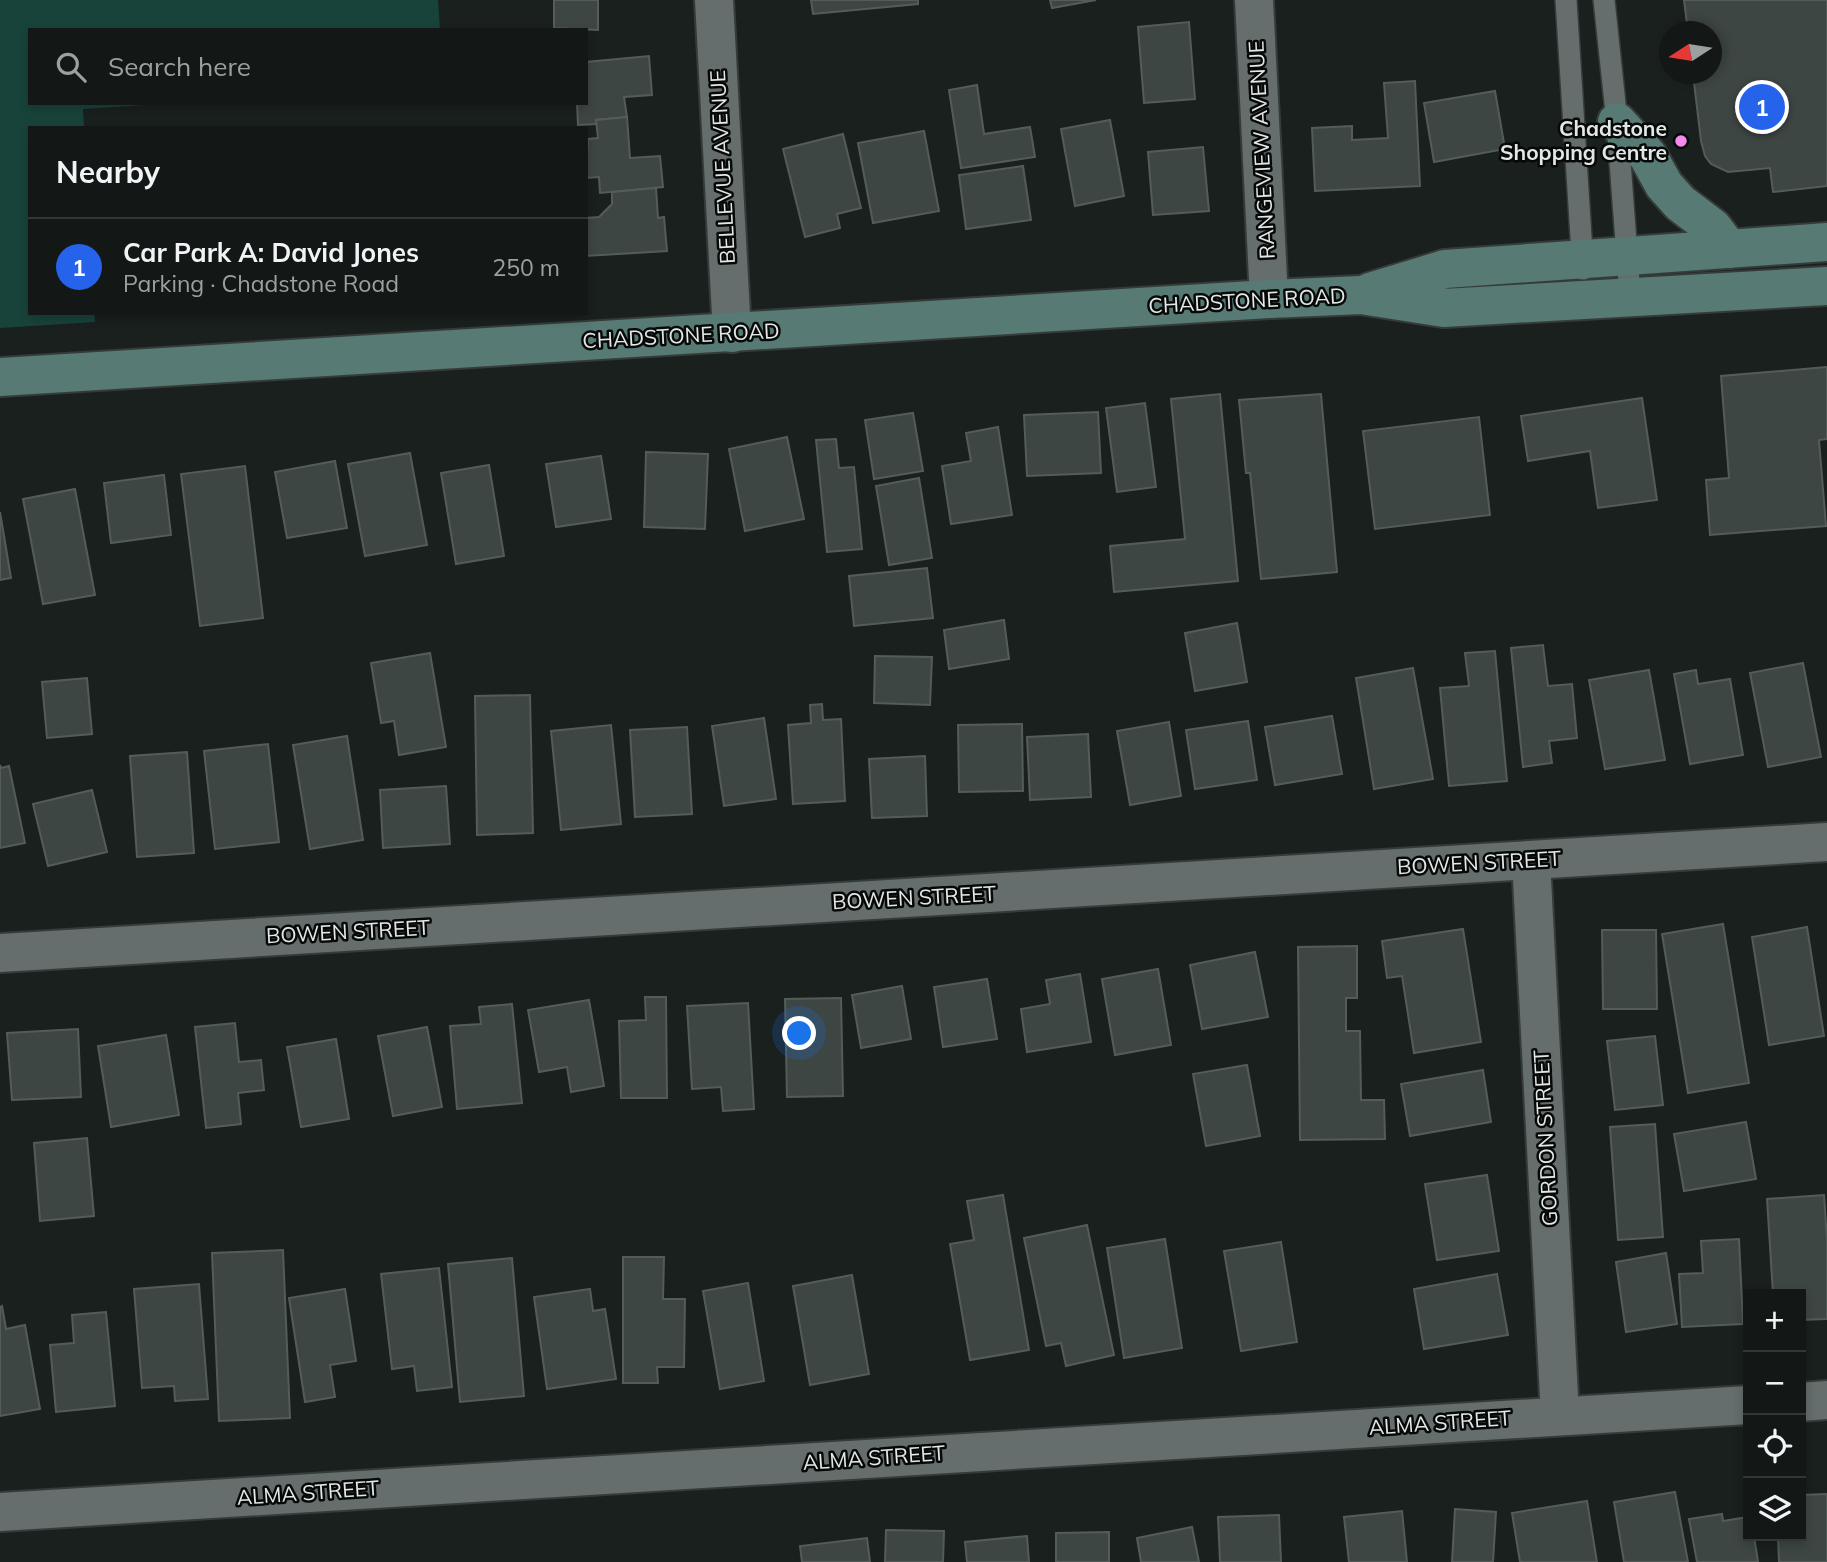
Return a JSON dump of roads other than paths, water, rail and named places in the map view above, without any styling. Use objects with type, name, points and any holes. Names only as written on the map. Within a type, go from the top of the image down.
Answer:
[{"type":"street","name":"BELLEVUE AVENUE","points":[[714,0],[732,334]]},
{"type":"street","name":"RANGEVIEW AVENUE","points":[[1254,0],[1269,299]]},
{"type":"street","points":[[1617,122],[1647,156],[1664,185],[1679,203],[1713,228],[1729,249]]},
{"type":"street","name":"CHADSTONE ROAD","points":[[1361,295],[1445,269],[1827,242]]},
{"type":"street","name":"CHADSTONE ROAD","points":[[0,377],[1269,299],[1361,295],[1444,308],[1630,295],[1827,286]]},
{"type":"street","name":"BOWEN STREET","points":[[0,953],[1827,842]]},
{"type":"street","name":"GORDON STREET","points":[[1531,860],[1560,1416]]},
{"type":"street","points":[[1806,1402],[1827,1400]]},
{"type":"street","name":"ALMA STREET","points":[[0,1512],[1743,1405]]},
{"type":"lane","points":[[1566,0],[1584,299]]},
{"type":"lane","points":[[1604,0],[1617,122],[1630,295]]},
{"type":"place","name":"Car Park A: David Jones","points":[[1762,107]]},
{"type":"place","name":"Chadstone Shopping Centre","points":[[1681,141]]}]
